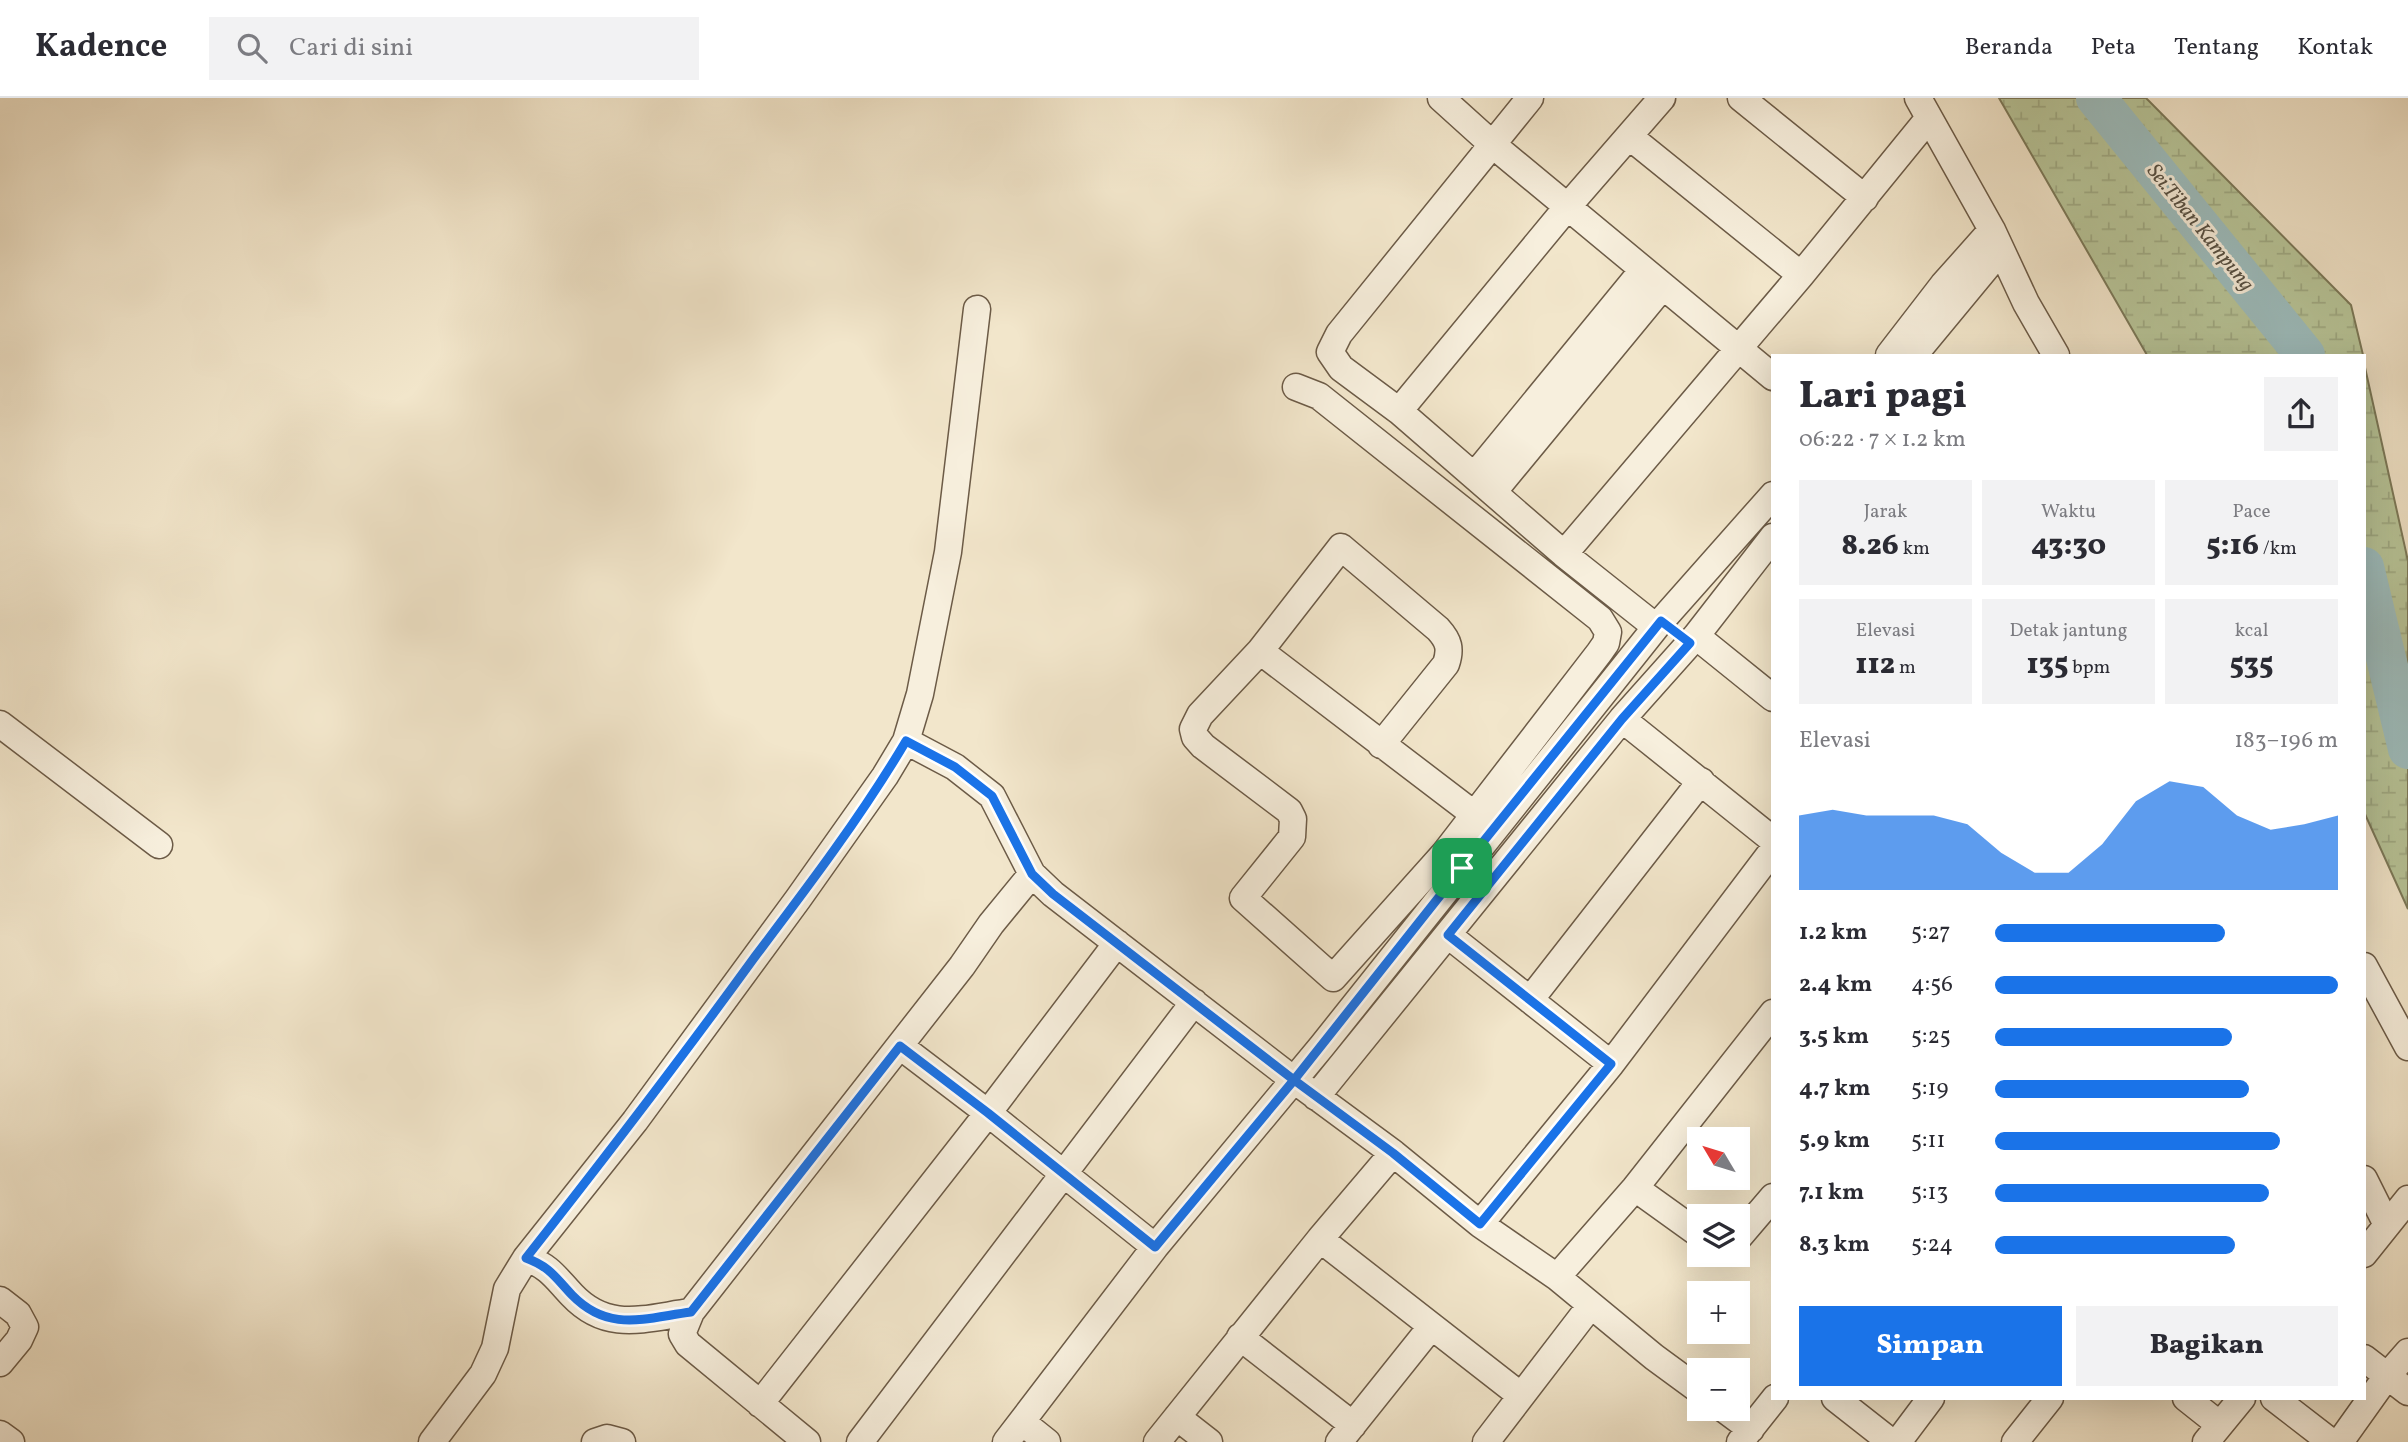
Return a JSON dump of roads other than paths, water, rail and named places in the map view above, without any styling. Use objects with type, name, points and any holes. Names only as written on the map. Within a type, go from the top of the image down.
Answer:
[{"type":"street","points":[[1441,98],[1493,145],[1569,205],[1771,375]]},
{"type":"street","points":[[1530,98],[1333,343],[1330,352],[1341,368],[1399,411],[1564,554],[1658,624],[1693,639],[1771,697]]},
{"type":"street","points":[[1399,411],[1569,205],[1662,98]]},
{"type":"street","points":[[1741,98],[1865,198]]},
{"type":"street","points":[[1564,554],[1865,198],[1924,108],[2055,354]]},
{"type":"street","points":[[1630,137],[1801,275]]},
{"type":"street","points":[[1926,350],[1996,241]]},
{"type":"street","points":[[1890,354],[1943,285],[1996,241]]},
{"type":"street","points":[[1484,483],[1653,278]]},
{"type":"street","points":[[432,1442],[483,1374],[495,1348],[507,1289],[526,1258],[635,1121],[790,911],[885,776],[906,741],[920,694],[948,552],[976,309]]},
{"type":"street","points":[[1047,1442],[1014,1432],[1155,1247],[1294,1080],[1453,861],[1475,815],[1606,643],[1606,625],[1319,396],[1307,389],[1296,387]]},
{"type":"street","points":[[1381,745],[1446,664],[1450,653],[1449,644],[1438,629],[1341,547],[1260,651],[1200,715],[1193,729],[1195,737],[1203,746],[1289,811],[1293,819],[1292,837],[1243,898],[1333,978],[1453,861],[1771,497]]},
{"type":"street","points":[[1316,1097],[1622,719],[1693,639],[1771,540]]},
{"type":"street","points":[[1260,651],[1475,815]]},
{"type":"street","points":[[1622,719],[1771,838]]},
{"type":"street","points":[[0,724],[159,845]]},
{"type":"street","points":[[906,741],[955,767],[992,796],[1032,874],[1053,894],[1316,1097],[1393,1153],[1480,1224],[1557,1277],[1687,1381]]},
{"type":"street","points":[[1530,1000],[1701,781]]},
{"type":"street","points":[[1480,1224],[1611,1064],[1771,853]]},
{"type":"street","points":[[807,1442],[684,1339],[683,1328],[691,1312],[1032,874]]},
{"type":"street","points":[[1448,935],[1611,1064]]},
{"type":"street","points":[[760,1404],[988,1113],[1116,943]]},
{"type":"street","points":[[2366,977],[2370,998],[2408,1047]]},
{"type":"street","points":[[860,1442],[1194,1002]]},
{"type":"street","points":[[1557,1277],[1635,1188],[1771,1016]]},
{"type":"street","points":[[900,1046],[1155,1247]]},
{"type":"street","points":[[1157,1442],[1320,1239],[1393,1153]]},
{"type":"street","points":[[2366,1183],[2388,1225]]},
{"type":"street","points":[[1635,1188],[1687,1225]]},
{"type":"street","points":[[1750,1224],[1771,1199]]},
{"type":"street","points":[[2366,1249],[2408,1199]]},
{"type":"street","points":[[1320,1239],[1520,1395]]},
{"type":"street","points":[[526,1258],[544,1265],[573,1296],[606,1319],[618,1322],[691,1312]]},
{"type":"street","points":[[0,1300],[18,1314],[25,1327],[19,1340],[0,1363]]},
{"type":"street","points":[[1486,1442],[1591,1305]]},
{"type":"street","points":[[1240,1337],[1346,1433],[1431,1327]]},
{"type":"street","points":[[2340,1442],[2387,1376],[2408,1352]]},
{"type":"street","points":[[2366,1360],[2408,1392]]},
{"type":"street","points":[[1734,1421],[1746,1435],[1773,1400]]},
{"type":"street","points":[[1838,1400],[1891,1442]]},
{"type":"street","points":[[1898,1442],[1930,1400]]},
{"type":"street","points":[[2015,1442],[2048,1400]]},
{"type":"street","points":[[2188,1400],[2213,1434],[2240,1400]]},
{"type":"street","points":[[2277,1400],[2331,1442]]},
{"type":"street","points":[[1177,1417],[1209,1442]]},
{"type":"street","points":[[0,1434],[11,1442]]},
{"type":"street","points":[[595,1442],[607,1438],[622,1442]]},
{"type":"waterway","name":"Sei.Tiban Kampung","points":[[2096,98],[2304,354]]},
{"type":"waterway","name":"Sei.Tiban Kampung","points":[[2366,575],[2408,749]]}]
